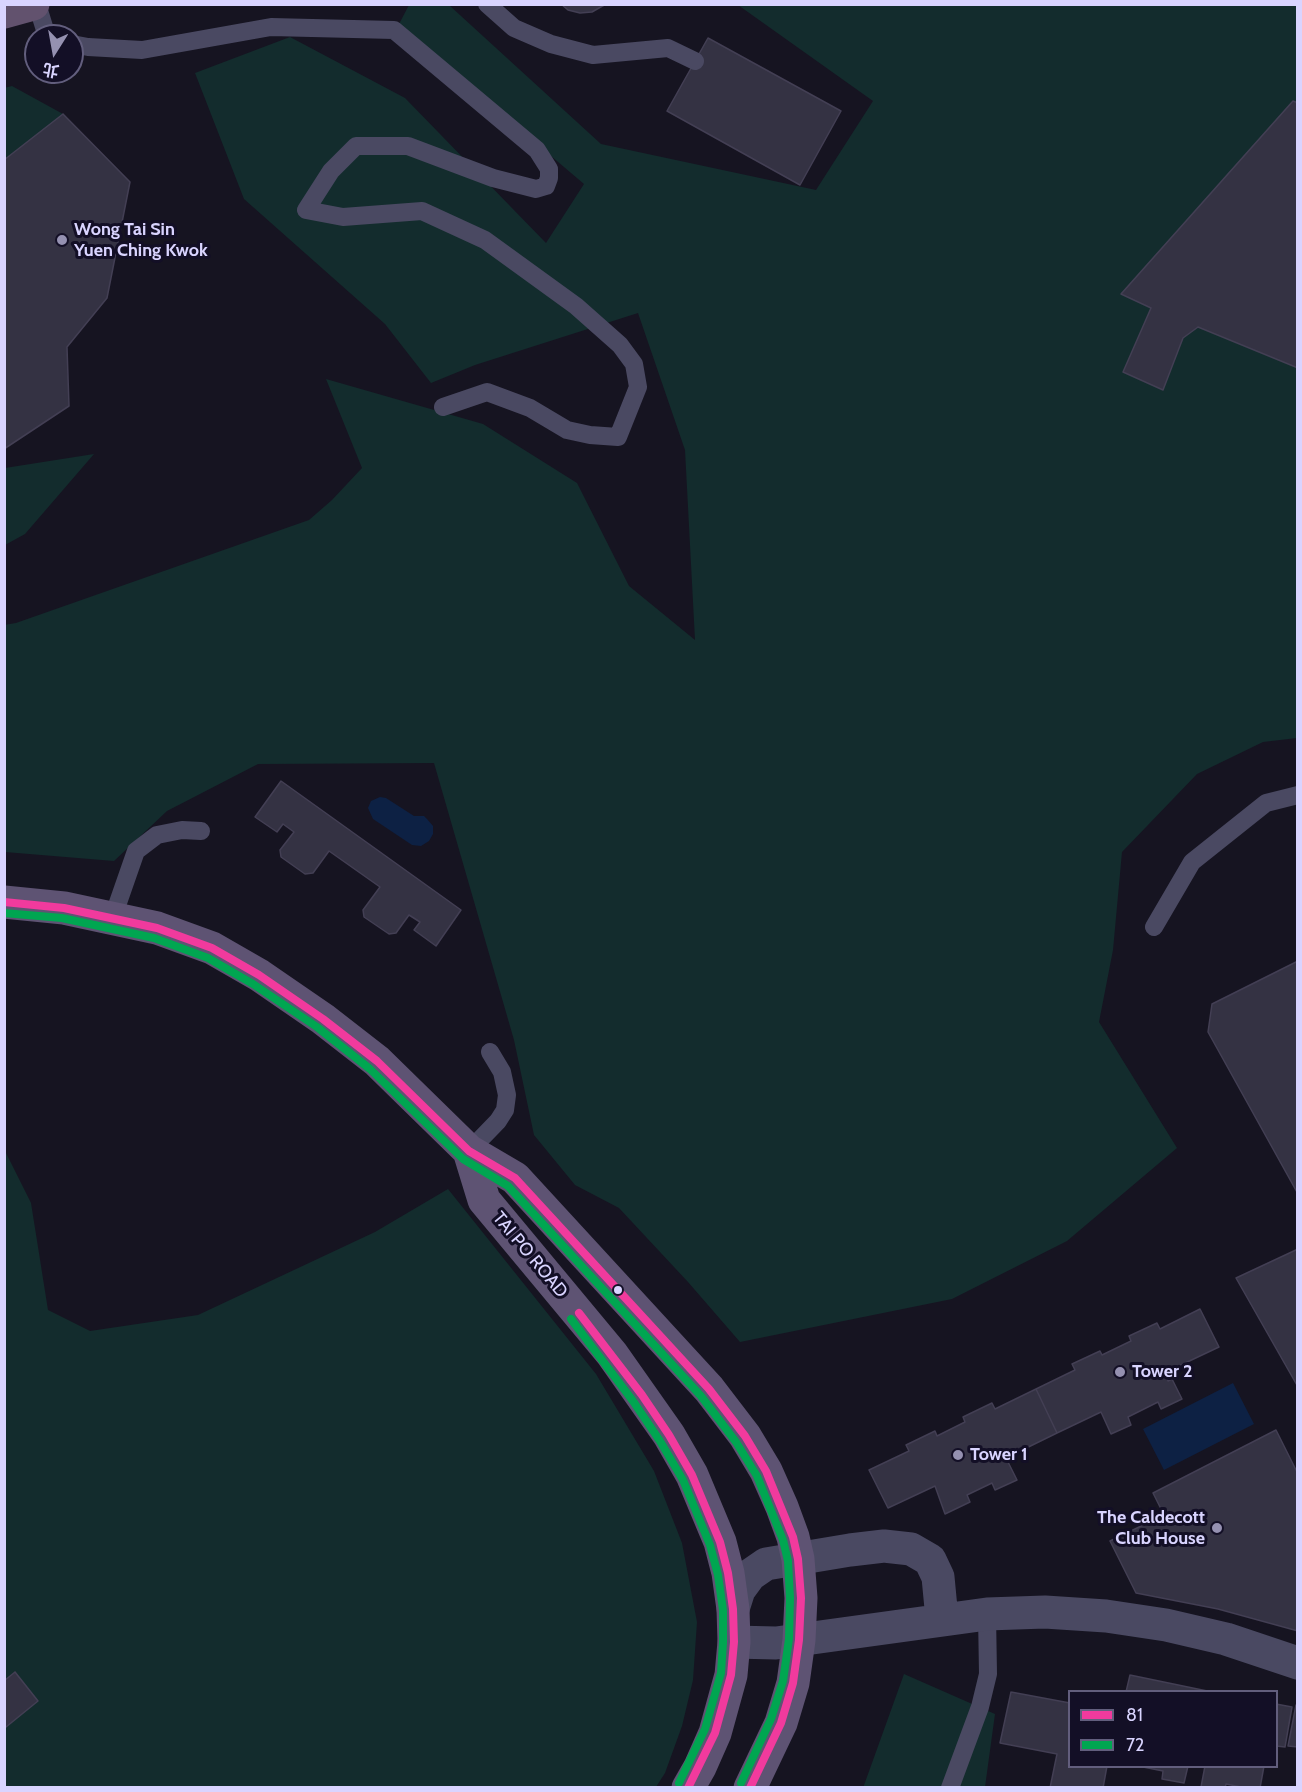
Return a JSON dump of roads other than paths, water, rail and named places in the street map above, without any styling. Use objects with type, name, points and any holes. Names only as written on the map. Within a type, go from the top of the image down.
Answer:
[{"type":"highway","points":[[4,12],[35,4]]},
{"type":"main road","name":"TAI PO ROAD","points":[[4,902],[64,908],[157,928],[212,948],[259,975],[323,1018],[377,1061],[469,1150],[515,1178],[709,1389],[745,1436],[766,1471],[793,1537],[798,1559],[801,1598],[799,1640],[793,1683],[781,1723],[750,1788]]},
{"type":"main road","name":"TAI PO ROAD","points":[[469,1150],[484,1200],[605,1346],[669,1435],[692,1475],[716,1532],[728,1574],[733,1609],[734,1642],[731,1675],[715,1733],[688,1788]]},
{"type":"street","points":[[733,1609],[739,1590],[750,1575],[766,1564],[884,1546],[911,1549],[930,1560],[938,1577],[942,1619]]},
{"type":"street","points":[[734,1642],[776,1643],[942,1619],[987,1614],[1045,1612],[1106,1616],[1166,1625],[1226,1639],[1298,1663]]},
{"type":"lane","points":[[35,4],[43,24]]},
{"type":"lane","points":[[487,4],[514,28],[550,44],[593,55],[668,48],[695,61]]},
{"type":"lane","points":[[84,46],[142,50],[272,27],[394,30],[537,150],[549,169],[549,178],[546,186],[536,189],[493,178],[408,146],[356,146],[331,171],[306,210],[343,217],[422,211],[485,240],[576,306],[620,345],[634,364],[638,387],[618,437],[590,435],[567,430],[530,408],[487,392],[443,407]]},
{"type":"lane","points":[[1154,927],[1192,862],[1266,802],[1298,795]]},
{"type":"lane","points":[[113,917],[126,874],[136,851],[157,835],[182,830],[201,831]]},
{"type":"lane","points":[[469,1150],[498,1121],[505,1110],[507,1095],[502,1071],[490,1052]]},
{"type":"lane","points":[[950,1788],[980,1707],[988,1674],[987,1614]]},
{"type":"water","points":[[380,797],[386,798],[414,816],[424,816],[433,826],[433,834],[429,841],[421,846],[412,845],[373,819],[368,808],[371,801]]},
{"type":"water","points":[[1233,1383],[1254,1424],[1164,1470],[1143,1429]]},
{"type":"place","name":"Wong Tai Sin Yuen Ching Kwok","points":[[62,240]]},
{"type":"place","name":"Tower 2","points":[[1120,1372]]},
{"type":"place","name":"Tower 1","points":[[958,1455]]},
{"type":"place","name":"The Caldecott Club House","points":[[1217,1528]]}]
